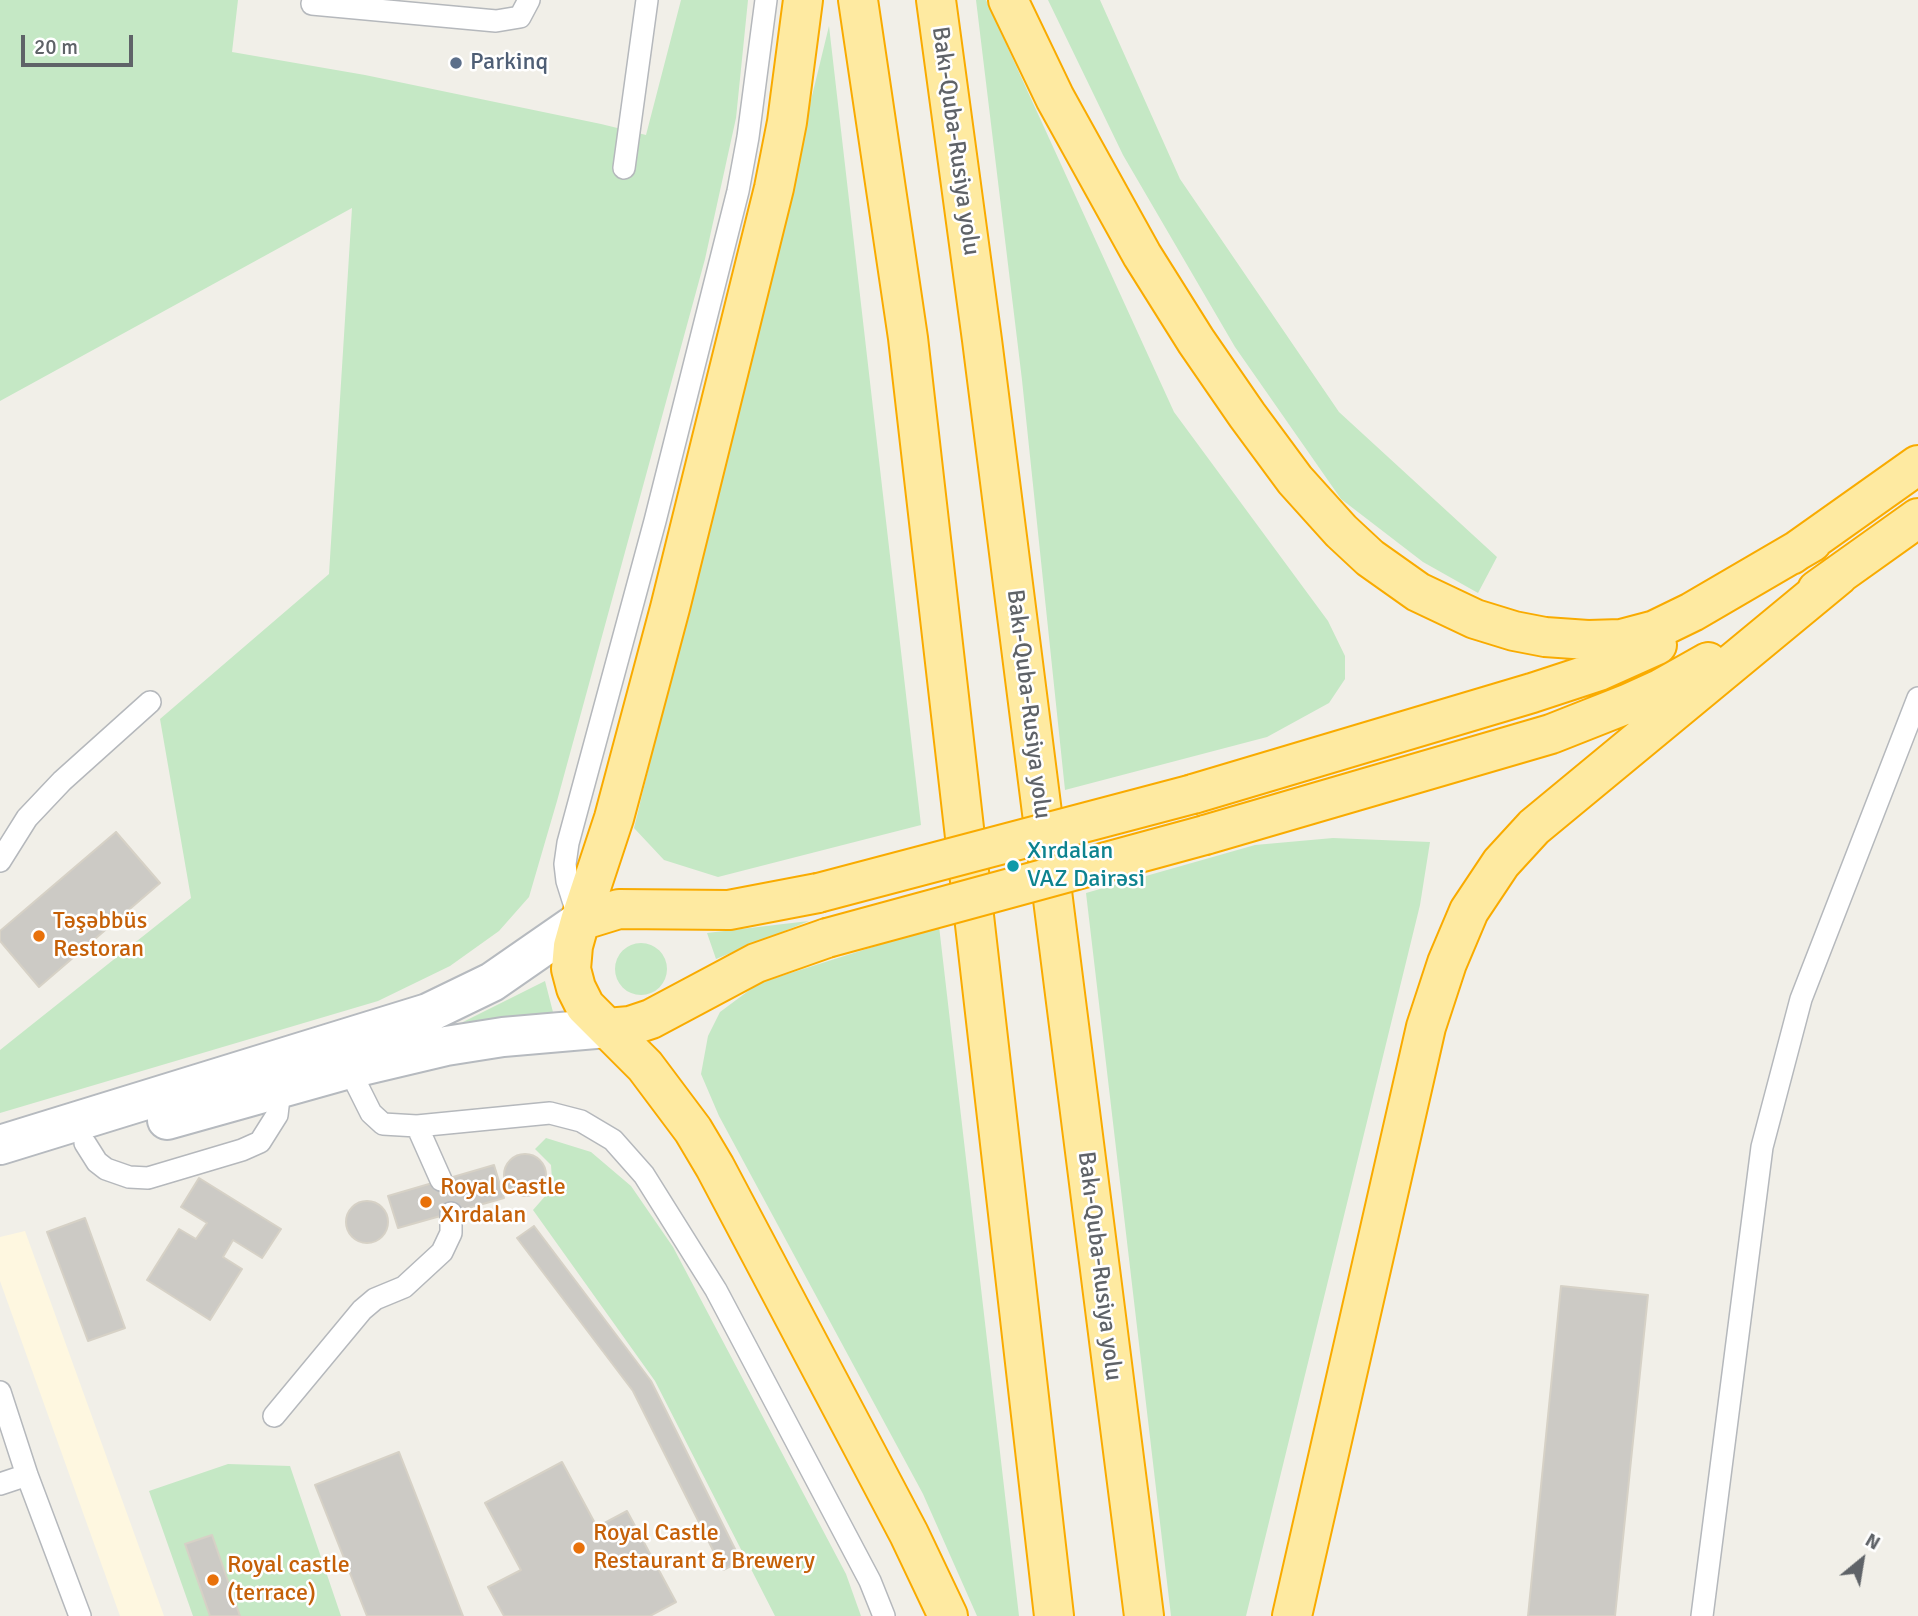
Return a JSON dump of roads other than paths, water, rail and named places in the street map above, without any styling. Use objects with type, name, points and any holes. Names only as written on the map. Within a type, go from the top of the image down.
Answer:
[{"type":"highway","points":[[803,0],[787,122],[774,188],[670,608],[614,818],[580,920],[573,946],[571,969],[576,988],[586,1006],[645,1066],[670,1098],[715,1167],[902,1521],[948,1616]]},
{"type":"highway","points":[[858,0],[908,338],[1054,1616]]},
{"type":"highway","name":"Bakı-Quba-Rusiya yolu","points":[[936,0],[984,354],[1144,1616]]},
{"type":"highway","points":[[1008,0],[1055,98],[1142,255],[1239,405],[1295,480],[1341,531],[1370,558],[1418,592],[1475,619],[1514,631],[1545,637],[1621,639],[1655,630],[1692,612],[1812,542]]},
{"type":"highway","points":[[580,920],[619,909],[729,909],[818,893],[1193,794],[1532,693],[1632,658],[1659,644],[1812,542],[1918,465]]},
{"type":"highway","points":[[607,1028],[630,1026],[652,1019],[756,963],[827,938],[1205,835],[1551,734],[1627,704],[1696,670],[1839,575],[1918,518]]},
{"type":"highway","points":[[1292,1616],[1426,1027],[1447,963],[1469,911],[1501,863],[1534,827],[1839,575]]},
{"type":"main road","points":[[0,1166],[82,1132],[276,1075],[428,1013],[492,982],[580,920]]},
{"type":"main road","points":[[276,1075],[349,1069],[492,1038],[607,1028]]},
{"type":"main road","points":[[0,1144],[82,1132]]},
{"type":"lane","points":[[312,4],[496,21],[520,17],[529,0]]},
{"type":"lane","points":[[624,168],[647,0]]},
{"type":"lane","points":[[580,920],[567,881],[565,864],[568,843],[655,521],[738,191],[766,0]]},
{"type":"lane","points":[[1702,1616],[1762,1147],[1801,999],[1918,698]]},
{"type":"lane","points":[[0,861],[27,818],[62,781],[150,702]]},
{"type":"lane","points":[[349,1069],[371,1113],[383,1124],[417,1126],[550,1113],[581,1121],[613,1140],[644,1175],[716,1290],[870,1581],[884,1616]]},
{"type":"lane","points":[[82,1132],[97,1162],[106,1169],[129,1177],[148,1178],[242,1150],[260,1142],[277,1115],[276,1075]]},
{"type":"lane","points":[[417,1126],[441,1181]]},
{"type":"lane","points":[[274,1416],[362,1310],[375,1300],[404,1287],[442,1252],[451,1233],[452,1213]]},
{"type":"lane","points":[[0,1392],[27,1475],[80,1616]]},
{"type":"lane","points":[[0,1485],[27,1475]]},
{"type":"place","name":"Parkinq","points":[[456,63]]},
{"type":"place","name":"Xırdalan VAZ Dairəsi","points":[[1013,866]]},
{"type":"place","name":"Təşəbbüs Restoran","points":[[39,936]]},
{"type":"place","name":"Royal Castle Xırdalan","points":[[426,1202]]},
{"type":"place","name":"Royal Castle Restaurant & Brewery","points":[[579,1548]]},
{"type":"place","name":"Royal castle (terrace)","points":[[213,1580]]}]
